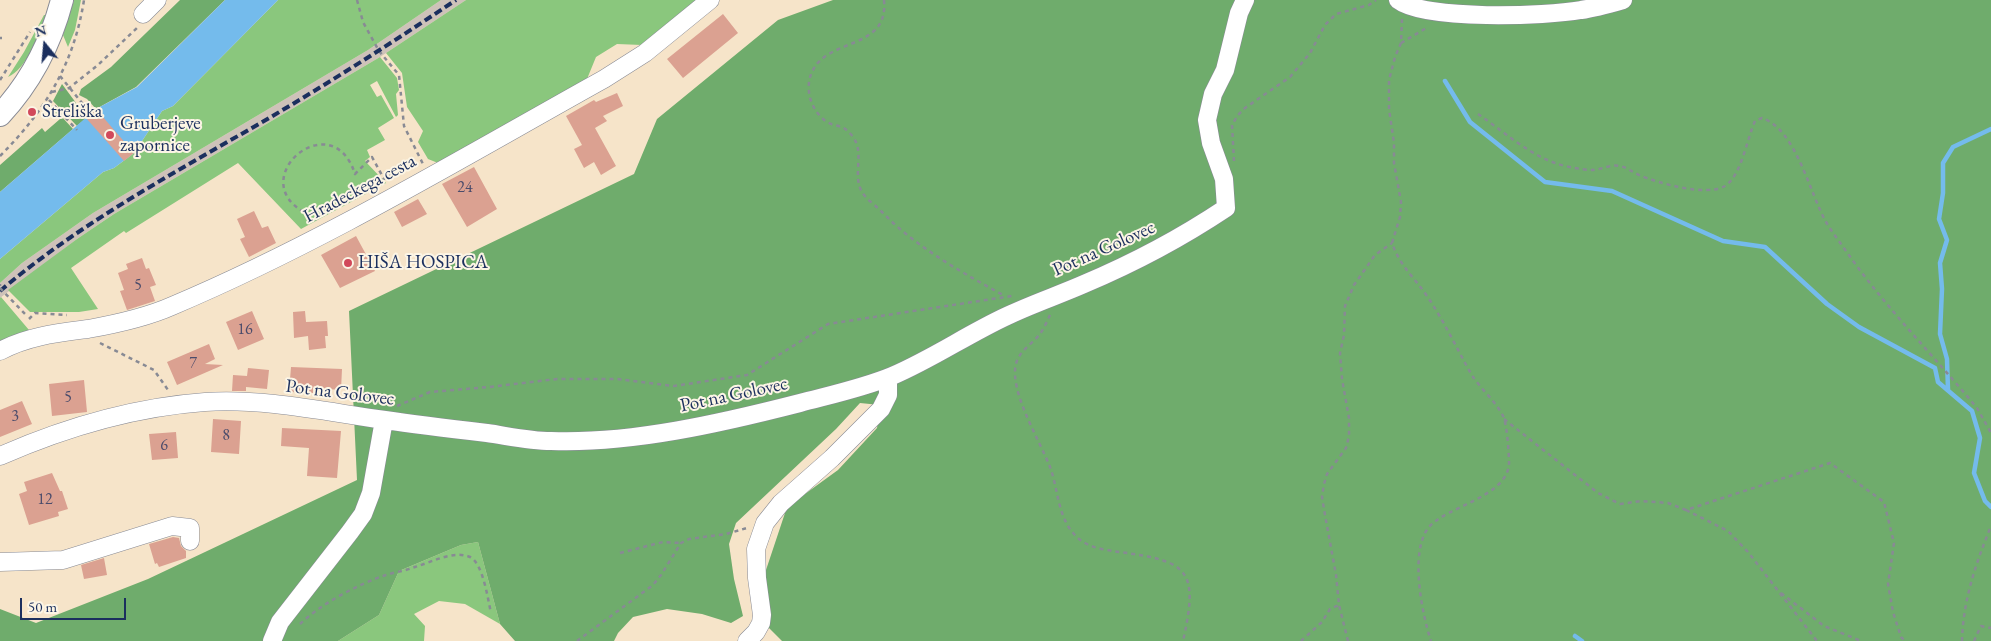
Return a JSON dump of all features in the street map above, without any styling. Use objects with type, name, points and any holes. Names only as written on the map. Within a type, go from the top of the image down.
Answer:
[{"type":"main road","points":[[0,115],[15,98],[41,55],[51,34],[62,0]]},
{"type":"street","points":[[142,20],[157,0]]},
{"type":"street","name":"Hradeckega cesta","points":[[0,351],[36,337],[121,323],[163,310],[331,230],[626,66],[710,0]]},
{"type":"street","name":"Pot na Golovec","points":[[0,456],[36,440],[77,427],[133,413],[207,402],[244,402],[330,411],[549,441],[608,440],[690,428],[769,411],[840,393],[888,378],[1005,317],[1084,284],[1164,247],[1226,208],[1224,179],[1211,143],[1208,120],[1213,94],[1225,70],[1239,14],[1245,0]]},
{"type":"street","points":[[1400,2],[1421,9],[1460,15],[1553,13],[1581,10],[1623,0]]},
{"type":"street","points":[[747,641],[756,632],[761,623],[762,615],[757,578],[756,549],[765,523],[780,503],[832,458],[881,408],[888,395],[888,378]]},
{"type":"street","points":[[272,641],[280,622],[363,514],[371,493],[379,419]]},
{"type":"street","points":[[0,562],[63,560],[172,526],[190,528],[190,541]]},
{"type":"path","points":[[0,156],[48,100],[76,38],[84,0]]},
{"type":"path","points":[[357,0],[362,22],[379,51],[399,75],[404,126],[430,176]]},
{"type":"path","points":[[884,0],[885,12],[880,26],[870,35],[820,60],[812,72],[808,93],[815,109],[828,123],[841,126],[854,138],[859,158],[857,175],[862,192],[906,234],[965,274],[1004,296]]},
{"type":"path","points":[[1224,179],[1232,171],[1235,158],[1231,135],[1232,126],[1238,116],[1245,108],[1290,77],[1310,53],[1324,25],[1336,14],[1369,5],[1376,0]]},
{"type":"path","points":[[1348,641],[1339,606],[1336,575],[1322,497],[1327,474],[1342,454],[1348,436],[1349,418],[1342,379],[1340,352],[1344,336],[1345,306],[1354,285],[1375,254],[1392,243],[1400,218],[1401,202],[1394,163],[1394,143],[1389,108],[1389,80],[1395,57],[1402,43],[1400,2]]},
{"type":"path","points":[[52,92],[69,88],[98,65],[142,20]]},
{"type":"path","points":[[0,80],[34,25]]},
{"type":"path","points":[[60,76],[91,114]]},
{"type":"path","points":[[48,100],[77,130]]},
{"type":"path","points":[[32,112],[36,116]]},
{"type":"path","points":[[1478,114],[1527,149],[1558,164],[1592,170],[1615,165],[1628,168],[1638,174],[1671,185],[1698,190],[1714,190],[1724,186],[1732,179],[1742,160],[1756,121],[1762,118],[1769,120],[1787,137],[1826,222],[1861,272],[1977,408],[1991,433]]},
{"type":"path","points":[[317,220],[296,207],[286,191],[284,177],[287,167],[292,159],[302,150],[319,145],[334,148],[348,158],[355,174],[372,157],[384,179],[391,175],[393,180]]},
{"type":"path","points":[[1392,243],[1403,267],[1426,294],[1439,314],[1471,374],[1504,419],[1598,493],[1620,504],[1640,501],[1668,503],[1728,531],[1748,552],[1817,641]]},
{"type":"path","points":[[0,286],[32,321]]},
{"type":"path","points":[[379,419],[430,392],[558,379],[617,379],[674,386],[747,376],[828,324],[1013,296]]},
{"type":"path","points":[[1053,310],[1040,334],[1021,353],[1016,362],[1014,374],[1030,428],[1050,468],[1058,504],[1072,531],[1080,540],[1103,550],[1160,558],[1175,565],[1184,572],[1189,581],[1190,596],[1183,641]]},
{"type":"path","points":[[98,342],[154,370],[179,405]]},
{"type":"path","points":[[1431,641],[1424,614],[1418,570],[1422,538],[1430,526],[1499,484],[1506,475],[1509,465],[1504,419]]},
{"type":"path","points":[[1686,510],[1830,463],[1884,502],[1894,543],[1888,584],[1893,612],[1901,637],[1905,641]]},
{"type":"path","points":[[620,553],[663,542],[681,543],[689,539],[726,534],[765,523]]},
{"type":"path","points":[[1962,641],[1963,616],[1974,568],[1991,526]]},
{"type":"path","points":[[577,641],[653,585],[681,543]]},
{"type":"path","points":[[298,626],[318,610],[356,588],[384,576],[459,555],[472,558],[478,565],[490,613]]},
{"type":"path","points":[[1777,590],[1824,626],[1861,641]]},
{"type":"path","points":[[1301,641],[1322,622],[1330,609],[1339,606]]},
{"type":"path","points":[[1974,641],[1981,626],[1991,628]]},
{"type":"shaded area","points":[[441,0],[466,0],[380,57],[114,214],[77,239],[0,298],[0,283],[22,263],[93,213],[368,50]]},
{"type":"green space","points":[[74,0],[81,0],[75,30],[68,47],[63,35]]},
{"type":"green space","points":[[180,0],[225,0],[136,87],[96,109],[87,99],[79,95],[81,89],[111,67]]},
{"type":"green space","points":[[278,0],[441,0],[368,50],[93,213],[22,263],[0,283],[0,259],[103,172],[114,168],[134,153],[162,111],[173,106]]},
{"type":"green space","points":[[466,0],[697,0],[642,45],[617,44],[596,57],[587,79],[438,163],[428,159],[418,142],[423,131],[407,107],[402,73],[386,53]]},
{"type":"green space","points":[[833,0],[1991,0],[1991,641],[782,641],[766,625],[762,582],[787,507],[838,470],[877,428],[880,405],[860,403],[836,429],[736,523],[729,544],[734,579],[743,616],[731,623],[702,614],[667,609],[633,617],[618,633],[614,641],[515,641],[500,624],[478,542],[461,545],[399,571],[379,615],[338,641],[0,641],[0,609],[36,623],[148,579],[357,480],[349,311],[634,174],[657,119],[778,20]]},
{"type":"green space","points":[[44,15],[47,15],[32,50],[21,67],[8,77],[24,52]]},
{"type":"green space","points":[[380,57],[397,78],[399,90],[396,94],[398,115],[396,117],[377,81],[370,85],[377,97],[381,95],[394,118],[378,128],[385,140],[367,150],[370,157],[365,161],[386,183],[301,229],[238,163],[126,233],[124,231],[71,268],[98,309],[79,312],[30,312],[8,290],[114,214]]},
{"type":"green space","points":[[62,84],[85,115],[86,118],[77,126],[53,101]]},
{"type":"green space","points":[[51,105],[73,129],[0,192],[0,165],[42,128],[45,132],[60,119],[50,107]]},
{"type":"green space","points":[[0,298],[29,330],[0,342]]},
{"type":"green space","points":[[478,542],[500,624],[465,604],[439,601],[414,614],[425,626],[424,641],[338,641],[379,615],[399,571],[461,545]]},
{"type":"water","points":[[225,0],[278,0],[173,106],[162,111],[134,153],[114,168],[103,172],[0,259],[0,192],[96,109],[137,87]]},
{"type":"building","points":[[723,14],[738,33],[683,78],[667,59]]},
{"type":"building","points":[[617,93],[623,106],[603,116],[607,121],[595,128],[616,166],[601,175],[594,162],[584,168],[574,149],[582,145],[566,116],[594,100],[596,102]]},
{"type":"building","name":"Gruberjeve zapornice","points":[[96,109],[134,153],[124,161],[86,118]]},
{"type":"building","points":[[474,167],[497,209],[467,227],[442,184]]},
{"type":"building","points":[[418,199],[427,214],[402,227],[394,212]]},
{"type":"building","points":[[254,211],[262,228],[268,226],[276,243],[249,257],[240,239],[245,237],[237,219]]},
{"type":"building","name":"HIŠA HOSPICA","points":[[356,236],[375,271],[340,288],[321,255]]},
{"type":"building","points":[[142,258],[146,269],[149,268],[156,285],[150,287],[155,301],[127,310],[120,291],[124,290],[118,273],[128,269],[126,264]]},
{"type":"building","points":[[252,311],[264,339],[238,350],[226,322]]},
{"type":"building","points":[[305,311],[306,322],[327,321],[328,336],[325,336],[326,348],[309,350],[308,336],[294,338],[293,312]]},
{"type":"building","points":[[209,344],[215,359],[205,364],[223,365],[177,385],[167,362]]},
{"type":"building","points":[[291,367],[342,369],[341,390],[313,388],[313,393],[289,392]]},
{"type":"building","points":[[248,368],[269,370],[267,389],[246,387],[246,391],[232,391],[233,375],[247,376]]},
{"type":"building","points":[[84,380],[87,412],[52,416],[49,384]]},
{"type":"building","points":[[22,401],[32,424],[0,437],[0,410]]},
{"type":"building","points":[[213,419],[241,421],[239,454],[211,452]]},
{"type":"building","points":[[282,428],[341,431],[337,478],[307,476],[309,448],[281,446]]},
{"type":"building","points":[[176,432],[178,458],[152,460],[149,434]]},
{"type":"building","points":[[52,473],[60,491],[62,491],[68,509],[58,512],[59,516],[29,525],[19,494],[27,491],[24,482]]},
{"type":"building","points":[[173,537],[179,538],[181,546],[186,551],[186,558],[159,567],[157,563],[155,564],[149,544]]},
{"type":"building","points":[[104,558],[107,575],[84,579],[81,565]]},
{"type":"waterway","points":[[1445,81],[1470,122],[1545,182],[1612,191],[1723,241],[1765,247],[1827,304],[1859,327],[1935,368],[1938,382],[1972,411],[1980,438],[1974,473],[1985,501],[1991,507]]},
{"type":"waterway","points":[[1948,390],[1947,359],[1940,334],[1942,289],[1940,263],[1947,240],[1939,219],[1943,193],[1943,163],[1953,147],[1991,129]]},
{"type":"waterway","points":[[1575,636],[1582,641]]},
{"type":"railway","points":[[0,291],[62,243],[95,221],[313,92],[456,0]]},
{"type":"place","name":"Streliška","points":[[32,112]]},
{"type":"place","name":"Gruberjeve zapornice","points":[[110,135]]},
{"type":"place","name":"HIŠA HOSPICA","points":[[348,263]]}]
